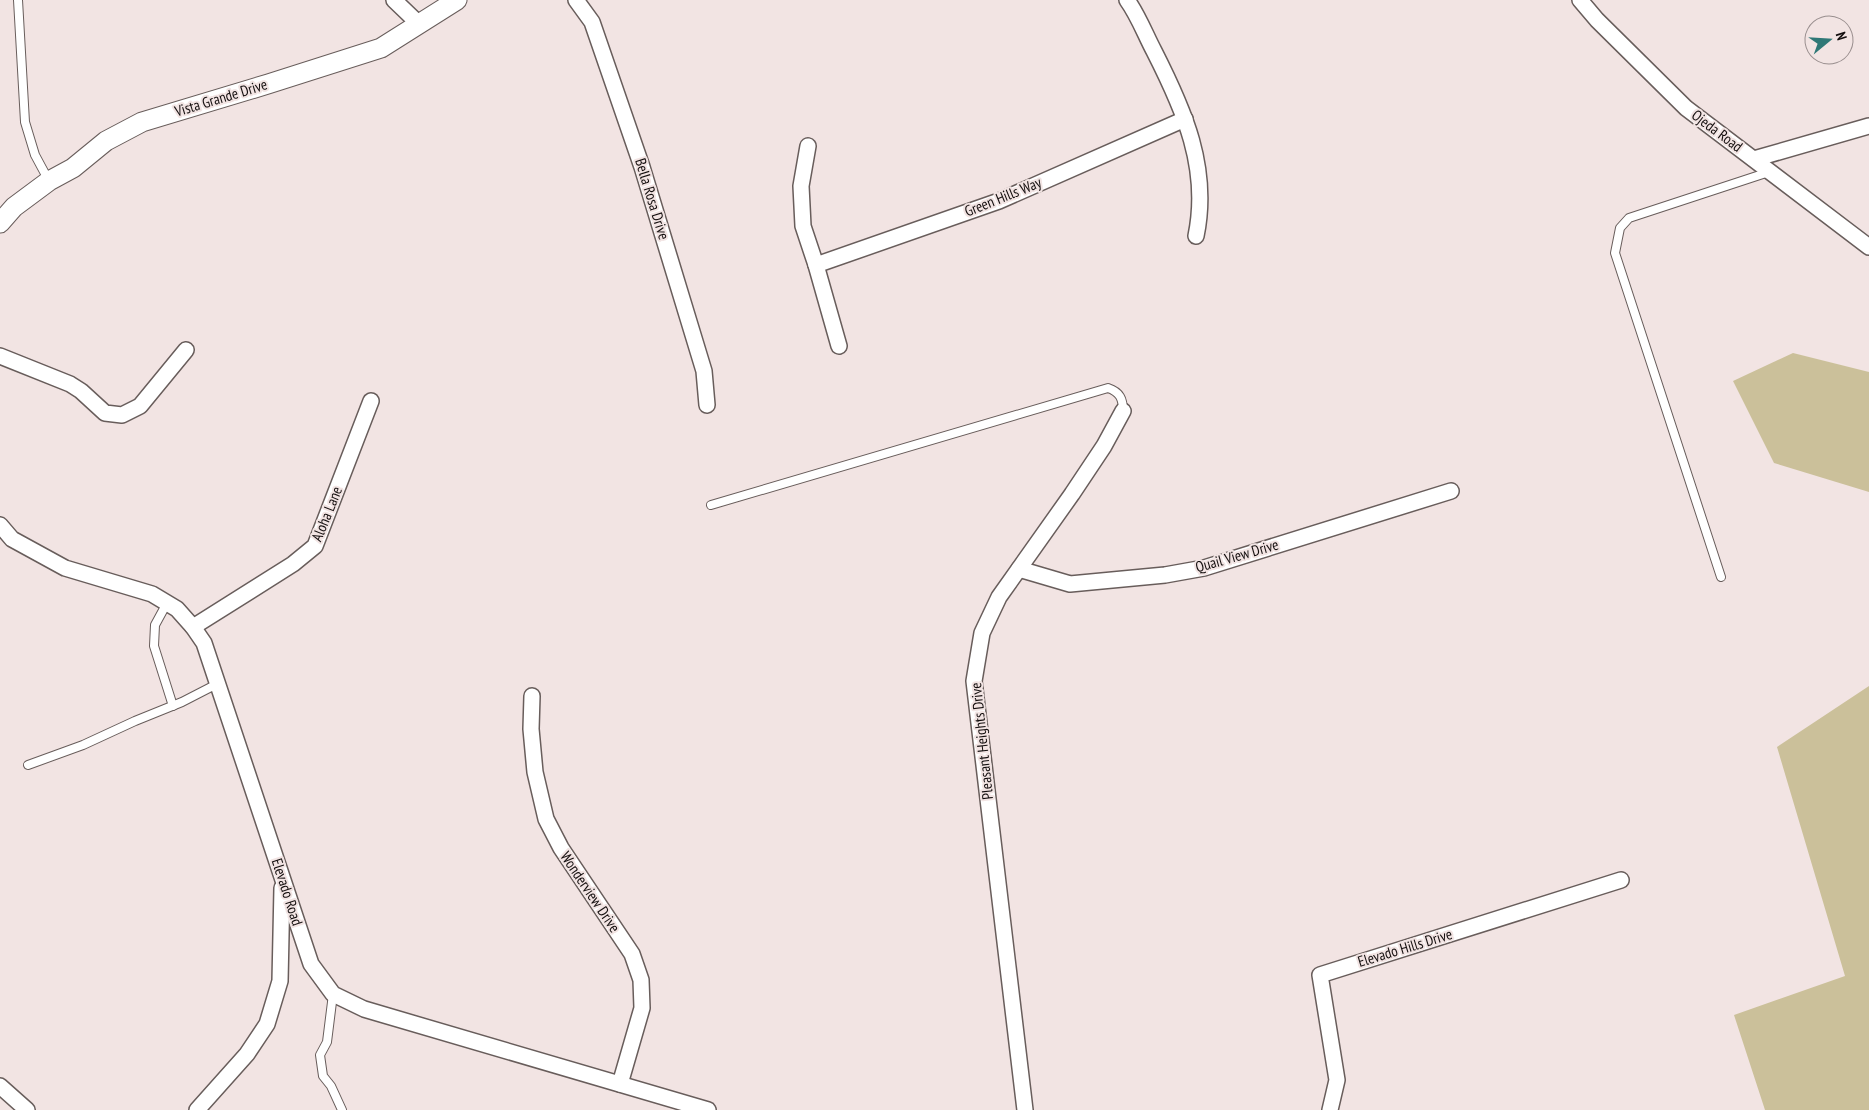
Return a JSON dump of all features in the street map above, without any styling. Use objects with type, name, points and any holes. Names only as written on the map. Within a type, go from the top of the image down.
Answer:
[{"type":"street","points":[[394,0],[419,24]]},
{"type":"street","name":"Vista Grande Drive","points":[[0,223],[14,207],[49,181],[72,168],[106,141],[142,122],[381,48],[457,0]]},
{"type":"street","name":"Bella Rosa Drive","points":[[576,0],[592,22],[642,167],[704,371],[707,405]]},
{"type":"street","points":[[1127,0],[1176,94],[1197,154],[1201,210],[1196,236]]},
{"type":"street","name":"Ojeda Road","points":[[1580,0],[1597,20],[1686,108],[1869,247]]},
{"type":"street","name":"Green Hills Way","points":[[816,265],[999,201],[1185,119]]},
{"type":"street","points":[[1754,159],[1869,126]]},
{"type":"street","points":[[808,146],[801,186],[803,226],[839,346]]},
{"type":"street","points":[[0,356],[70,384],[81,391],[105,413],[122,415],[140,406],[186,350]]},
{"type":"street","name":"Aloha Lane","points":[[193,627],[293,564],[315,546],[371,401]]},
{"type":"street","name":"Pleasant Heights Drive","points":[[1025,1110],[974,681],[982,633],[999,597],[1083,478],[1104,446],[1123,411]]},
{"type":"street","name":"Quail View Drive","points":[[1019,569],[1070,584],[1165,575],[1204,568],[1451,491]]},
{"type":"street","name":"Elevado Road","points":[[0,525],[12,539],[65,568],[152,594],[176,609],[193,627],[204,643],[311,964],[333,994],[364,1009],[708,1110]]},
{"type":"street","name":"Wonderview Drive","points":[[532,696],[531,729],[536,772],[546,819],[561,848],[632,954],[642,980],[642,1008],[620,1084]]},
{"type":"street","points":[[197,1110],[247,1054],[268,1024],[280,981],[282,874]]},
{"type":"street","name":"Elevado Hills Drive","points":[[1330,1110],[1337,1080],[1320,975],[1621,880]]},
{"type":"street","points":[[0,1086],[27,1110]]},
{"type":"lane","points":[[18,0],[24,122],[35,155],[49,181]]},
{"type":"lane","points":[[1720,577],[1615,253],[1620,228],[1629,218],[1771,172]]},
{"type":"lane","points":[[711,505],[1108,388],[1115,391],[1123,401],[1123,411]]},
{"type":"lane","points":[[167,603],[155,625],[154,646],[173,706]]},
{"type":"lane","points":[[28,765],[83,745],[173,706],[217,684]]},
{"type":"lane","points":[[333,994],[327,1042],[320,1055],[323,1076],[332,1086],[342,1110]]},
{"type":"shaded area","points":[[1793,353],[1869,372],[1869,492],[1774,463],[1733,381]]},
{"type":"shaded area","points":[[1869,686],[1869,1110],[1765,1110],[1734,1015],[1845,976],[1777,747]]}]
